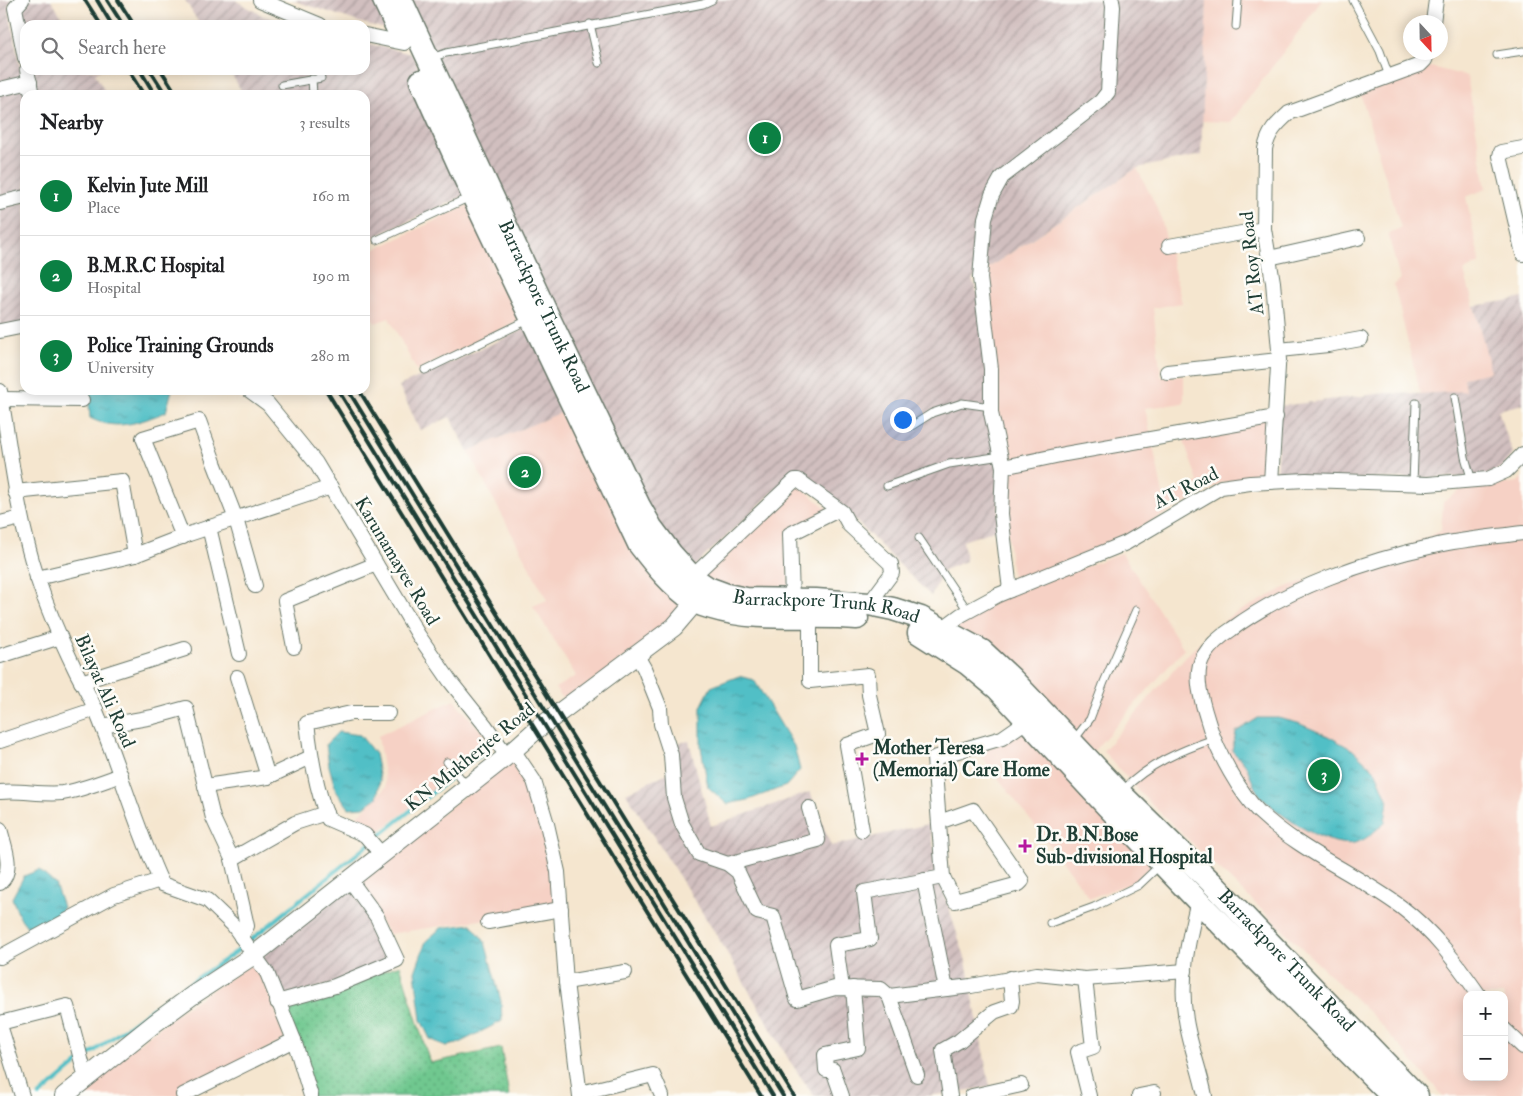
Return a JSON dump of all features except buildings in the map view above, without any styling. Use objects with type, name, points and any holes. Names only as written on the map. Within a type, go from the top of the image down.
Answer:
[{"type":"main road","name":"Barrackpore Trunk Road","points":[[384,0],[531,319],[639,544],[654,564],[680,590],[699,589],[746,599],[792,599],[869,604],[907,613],[942,628],[985,654],[1012,679],[1072,742],[1162,863],[1392,1096]]},
{"type":"main road","name":"Barrackpore Trunk Road","points":[[401,0],[639,506],[651,527],[699,589],[722,611],[745,614],[841,617],[876,620],[899,626],[924,635],[984,676],[1114,800],[1211,882],[1417,1096]]},
{"type":"street","points":[[20,33],[15,8],[22,0]]},
{"type":"street","points":[[260,0],[308,20]]},
{"type":"street","points":[[1010,590],[1001,514],[1002,462],[991,413],[991,369],[980,278],[985,218],[992,195],[1002,177],[1101,101],[1108,92],[1112,0]]},
{"type":"street","points":[[1434,15],[1436,0]]},
{"type":"street","points":[[370,36],[404,43]]},
{"type":"street","name":"AT Roy Road","points":[[1271,482],[1279,355],[1273,282],[1264,229],[1265,149],[1267,139],[1275,126],[1289,113],[1420,65],[1425,60]]},
{"type":"street","points":[[4,85],[30,82]]},
{"type":"street","points":[[1523,148],[1502,151],[1500,156],[1523,254]]},
{"type":"street","points":[[0,203],[20,198]]},
{"type":"street","points":[[1169,246],[1264,229]]},
{"type":"street","points":[[1269,258],[1358,238]]},
{"type":"street","points":[[0,331],[20,327]]},
{"type":"street","points":[[1167,372],[1279,355],[1361,339]]},
{"type":"street","points":[[1,395],[82,400]]},
{"type":"street","name":"Bilayat Ali Road","points":[[1,395],[6,469],[15,492],[37,578],[60,637],[96,709],[122,776],[147,852],[160,880]]},
{"type":"street","name":"Karunamayee Road","points":[[256,395],[268,404],[316,463],[419,636],[450,681],[485,725],[534,781],[547,824],[558,872],[566,982],[580,1094]]},
{"type":"street","points":[[1002,462],[1074,452],[1276,417]]},
{"type":"street","points":[[183,537],[143,438],[199,420],[236,518],[255,586]]},
{"type":"street","name":"AT Road","points":[[942,628],[968,611],[1010,590],[1126,543],[1221,487],[1306,480],[1413,484],[1488,479],[1506,471],[1523,454]]},
{"type":"street","points":[[699,589],[798,480],[838,510],[849,525],[892,564],[892,573],[869,604]]},
{"type":"street","points":[[15,492],[122,481],[135,555]]},
{"type":"street","points":[[37,578],[135,555],[209,527],[331,487]]},
{"type":"street","points":[[792,599],[790,534],[838,510]]},
{"type":"street","points":[[0,523],[21,518]]},
{"type":"street","points":[[209,527],[239,654]]},
{"type":"street","points":[[1476,991],[1450,954],[1401,907],[1340,867],[1295,841],[1258,811],[1246,796],[1214,739],[1201,695],[1199,667],[1202,658],[1217,640],[1258,611],[1296,592],[1356,568],[1434,546],[1523,533]]},
{"type":"street","points":[[294,647],[285,601],[376,564]]},
{"type":"street","name":"KN Mukherjee Road","points":[[65,1096],[155,1023],[193,995],[254,955],[468,787],[536,730],[674,627],[699,589]]},
{"type":"street","points":[[810,617],[810,680],[868,675],[869,695],[878,734],[847,745],[862,830]]},
{"type":"street","points":[[0,656],[60,637]]},
{"type":"street","points":[[81,682],[185,649]]},
{"type":"street","points":[[637,656],[644,668],[660,708],[661,724],[671,755],[674,798],[682,824],[699,854],[728,864],[738,872],[757,912],[773,916],[797,998],[835,988],[881,988],[889,996],[917,1075]]},
{"type":"street","points":[[237,677],[268,777]]},
{"type":"street","points":[[102,726],[186,708],[213,818],[232,859],[247,926],[241,936]]},
{"type":"street","points":[[0,741],[96,709]]},
{"type":"street","points":[[382,854],[365,835],[328,820],[321,802],[311,757],[307,723],[351,713],[388,713]]},
{"type":"street","points":[[939,822],[972,809],[1022,881],[1019,884],[955,901],[943,877],[934,758],[1002,738],[1028,720]]},
{"type":"street","points":[[205,786],[268,777],[311,757]]},
{"type":"street","points":[[0,792],[16,790],[37,794],[64,793],[122,776]]},
{"type":"street","points":[[728,864],[818,840],[809,808]]},
{"type":"street","points":[[232,859],[295,823],[326,812]]},
{"type":"street","points":[[0,829],[8,872],[0,883]]},
{"type":"street","points":[[842,1096],[833,1070],[826,1070],[825,1055],[858,1048],[848,988],[836,945],[870,939],[864,892],[943,877]]},
{"type":"street","points":[[0,957],[114,895],[160,880],[162,884],[207,900],[233,925],[266,972],[294,1040],[310,1096]]},
{"type":"street","points":[[277,1002],[335,986],[397,960],[376,917],[350,880]]},
{"type":"street","points":[[924,880],[946,989]]},
{"type":"street","points":[[1198,901],[1189,936],[1183,993],[1186,1023],[1205,1096]]},
{"type":"street","points":[[488,922],[561,909]]},
{"type":"street","points":[[889,996],[1037,974],[1085,979],[1185,971]]},
{"type":"street","points":[[566,982],[625,972]]},
{"type":"street","points":[[950,1096],[943,1050],[959,1041],[994,1012],[1009,1008],[1012,1005],[1010,978]]},
{"type":"street","points":[[1085,979],[1093,1047],[1078,1052],[1089,1096]]},
{"type":"street","points":[[22,1096],[0,1024],[67,1006],[86,1078]]},
{"type":"street","points":[[1508,1033],[1523,1047]]},
{"type":"street","points":[[183,1095],[294,1040]]},
{"type":"street","points":[[580,1094],[653,1075],[662,1096]]},
{"type":"street","points":[[972,1096],[1021,1085]]},
{"type":"street","points":[[1139,1096],[1154,1093]]},
{"type":"lane","points":[[428,59],[446,53],[590,24],[703,4],[712,0]]},
{"type":"lane","points":[[1236,26],[1238,0]]},
{"type":"lane","points":[[1353,0],[1380,51],[1389,76]]},
{"type":"lane","points":[[590,24],[599,63]]},
{"type":"lane","points":[[1497,55],[1523,51]]},
{"type":"lane","points":[[282,85],[321,78],[320,75]]},
{"type":"lane","points":[[312,79],[313,90]]},
{"type":"lane","points":[[377,240],[473,196]]},
{"type":"lane","points":[[425,370],[531,319]]},
{"type":"lane","points":[[1455,397],[1465,457],[1472,480]]},
{"type":"lane","points":[[910,427],[932,413],[962,403],[991,407]]},
{"type":"lane","points":[[1413,484],[1416,403]]},
{"type":"lane","points":[[887,486],[949,464],[1002,462]]},
{"type":"lane","points":[[919,538],[968,611]]},
{"type":"lane","points":[[1072,742],[1090,719],[1136,610]]},
{"type":"lane","points":[[1114,800],[1147,770],[1175,753],[1214,739]]},
{"type":"lane","points":[[447,762],[468,787]]},
{"type":"lane","points":[[1050,922],[1094,906],[1139,886],[1162,863]]},
{"type":"shaded area","points":[[0,0],[13,0],[8,5],[24,90],[20,90],[20,195],[0,198]]},
{"type":"shaded area","points":[[29,0],[51,0],[64,20],[23,20],[19,10]]},
{"type":"shaded area","points":[[185,0],[235,0],[263,16],[276,20],[197,20]]},
{"type":"shaded area","points":[[292,0],[390,0],[405,34],[370,25],[370,20],[353,20]]},
{"type":"shaded area","points":[[407,0],[1207,0],[1201,155],[1137,168],[972,279],[979,297],[1000,471],[998,529],[963,541],[966,561],[944,570],[931,596],[843,508],[793,473],[689,571],[630,481]]},
{"type":"shaded area","points":[[1207,0],[1322,0],[1231,122],[1202,121]]},
{"type":"shaded area","points":[[370,44],[412,54],[477,190],[370,239],[370,90],[241,90],[232,75],[370,75]]},
{"type":"shaded area","points":[[1430,67],[1467,76],[1486,189],[1466,197],[1480,263],[1464,271],[1492,372],[1464,378],[1466,391],[1421,397],[1394,285],[1400,280],[1388,233],[1401,228],[1360,92]]},
{"type":"shaded area","points":[[32,75],[96,75],[104,90],[36,90]]},
{"type":"shaded area","points":[[1137,168],[1160,214],[1182,303],[1153,308],[1161,377],[1184,376],[1184,403],[1145,408],[1164,499],[1198,482],[1182,435],[1269,415],[1267,479],[1223,482],[1126,535],[1013,586],[983,272]]},
{"type":"shaded area","points":[[483,198],[537,311],[417,371],[389,318],[375,323],[370,314],[370,252]]},
{"type":"shaded area","points":[[20,203],[20,326],[0,331],[0,207]]},
{"type":"shaded area","points":[[1523,298],[1523,404],[1498,410],[1513,454],[1503,467],[1487,475],[1464,477],[1276,480],[1280,406],[1385,393],[1418,394],[1466,391],[1464,378],[1491,372],[1474,306]]},
{"type":"shaded area","points":[[540,322],[582,404],[468,451],[450,417],[420,430],[399,386]]},
{"type":"shaded area","points":[[582,404],[696,595],[647,641],[565,702],[555,688],[576,676],[533,606],[547,600],[468,451]]},
{"type":"shaded area","points":[[1523,476],[1523,1096],[1443,1096],[1376,1019],[1146,799],[1103,751],[1186,656],[1230,616],[1289,586],[1407,546],[1441,531],[1443,502],[1461,490],[1518,482]]},
{"type":"shaded area","points":[[798,485],[829,510],[786,535],[790,607],[698,579]]},
{"type":"shaded area","points":[[1122,553],[1184,649],[1089,756],[941,635],[1008,595]]},
{"type":"shaded area","points":[[454,700],[492,744],[372,837],[355,819],[386,787],[378,736]]},
{"type":"shaded area","points":[[1039,720],[1162,858],[1131,883],[1090,898],[979,753]]},
{"type":"shaded area","points":[[689,741],[711,826],[810,792],[831,846],[929,824],[943,890],[966,961],[990,1087],[927,1096],[814,1096],[789,1060],[719,939],[626,793],[676,769],[673,744]]},
{"type":"shaded area","points":[[514,758],[528,782],[554,873],[556,906],[389,934],[354,881]]},
{"type":"shaded area","points":[[349,887],[375,922],[394,958],[335,983],[281,997],[261,956]]},
{"type":"shaded area","points":[[254,963],[272,1001],[285,1039],[175,1096],[71,1096],[187,1006]]},
{"type":"green space","points":[[400,965],[430,1063],[501,1048],[509,1096],[311,1096],[282,1004]]},
{"type":"water","points":[[88,395],[171,395],[166,412],[138,422],[119,425],[100,422],[90,418]]},
{"type":"water","points":[[739,676],[754,680],[794,746],[800,770],[786,786],[748,800],[727,804],[708,787],[701,747],[701,707],[711,687]]},
{"type":"water","points":[[1258,718],[1278,718],[1298,723],[1328,736],[1353,750],[1376,772],[1388,801],[1385,822],[1363,840],[1354,843],[1343,843],[1330,841],[1316,835],[1276,810],[1258,793],[1246,766],[1232,751],[1236,732]]},
{"type":"water","points":[[338,732],[360,735],[375,754],[380,780],[377,798],[364,807],[349,808],[336,791],[329,766],[326,744]]},
{"type":"water","points":[[39,870],[55,884],[63,907],[57,921],[30,931],[19,916],[12,898],[24,876]]},
{"type":"water","points":[[471,924],[485,942],[501,1001],[502,1021],[457,1044],[446,1046],[430,1039],[421,1020],[415,972],[426,941],[441,928]]},
{"type":"waterway","points":[[374,840],[473,760],[489,751]]},
{"type":"waterway","points":[[85,1058],[146,1013],[236,952],[369,844]]},
{"type":"waterway","points":[[39,1096],[79,1062]]},
{"type":"railway","points":[[85,0],[98,20]]},
{"type":"railway","points":[[97,0],[109,20]]},
{"type":"railway","points":[[107,0],[120,20]]},
{"type":"railway","points":[[118,0],[131,20]]},
{"type":"railway","points":[[131,75],[141,90]]},
{"type":"railway","points":[[143,75],[152,90]]},
{"type":"railway","points":[[153,75],[163,90]]},
{"type":"railway","points":[[164,75],[174,90]]},
{"type":"railway","points":[[329,395],[761,1096]]},
{"type":"railway","points":[[341,395],[773,1096]]},
{"type":"railway","points":[[351,395],[783,1096]]},
{"type":"railway","points":[[362,395],[794,1096]]},
{"type":"place","name":"Kelvin Jute Mill","points":[[765,138]]},
{"type":"place","name":"B.M.R.C Hospital","points":[[525,472]]},
{"type":"place","name":"Mother Teresa (Memorial) Care Home","points":[[862,759]]},
{"type":"place","name":"Police Training Grounds","points":[[1324,775]]},
{"type":"place","name":"Dr. B.N.Bose Sub-divisional Hospital","points":[[1025,846]]}]
